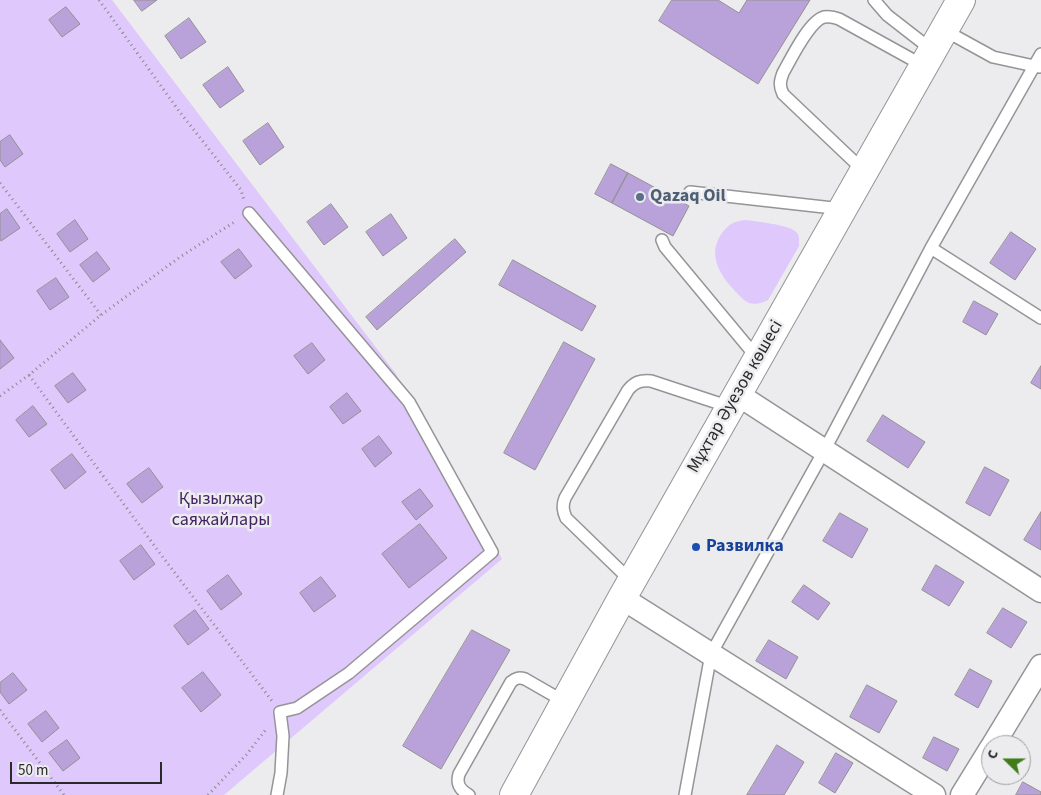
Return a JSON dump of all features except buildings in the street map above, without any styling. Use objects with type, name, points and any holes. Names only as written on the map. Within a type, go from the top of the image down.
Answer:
[{"type":"main road","name":"Мұхтар Әуезов көшесі","points":[[514,795],[627,589],[961,0]]},
{"type":"street","points":[[734,401],[824,451],[1041,591]]},
{"type":"street","points":[[627,589],[711,654],[934,795]]},
{"type":"street","points":[[999,735],[1041,666]]},
{"type":"street","points":[[962,795],[981,764]]},
{"type":"lane","points":[[874,0],[887,15],[933,49]]},
{"type":"lane","points":[[864,170],[783,94],[780,88],[780,80],[783,73],[816,21],[823,17],[831,16],[933,49],[993,57],[1038,67]]},
{"type":"lane","points":[[685,795],[711,654],[824,451],[931,248],[1038,67],[1041,54]]},
{"type":"lane","points":[[690,192],[842,209]]},
{"type":"lane","points":[[249,213],[409,402],[492,552],[349,673],[297,708],[280,712],[283,736],[281,773],[277,795]]},
{"type":"lane","points":[[662,240],[665,247],[758,358]]},
{"type":"lane","points":[[931,248],[1041,318]]},
{"type":"lane","points":[[627,589],[566,518],[563,505],[566,498],[628,390],[637,381],[651,381],[734,401]]},
{"type":"lane","points":[[469,795],[460,789],[458,785],[459,774],[511,682],[518,678],[525,679],[565,702]]},
{"type":"path","points":[[0,396],[29,375],[102,315],[180,257],[249,213],[241,190],[179,111],[99,0]]},
{"type":"path","points":[[0,183],[102,315]]},
{"type":"path","points":[[29,375],[280,712],[247,754],[208,795]]},
{"type":"path","points":[[0,710],[64,795]]},
{"type":"green space","name":"Қызылжар саяжайлары","points":[[0,0],[112,0],[396,374],[502,559],[224,795],[0,795]]},
{"type":"green space","points":[[744,220],[786,227],[797,232],[799,237],[799,246],[768,300],[752,304],[742,298],[724,278],[715,256],[715,249],[723,232],[733,223]]},
{"type":"place","name":"Qazaq Oil","points":[[640,197]]},
{"type":"place","name":"Развилка","points":[[696,547]]}]
